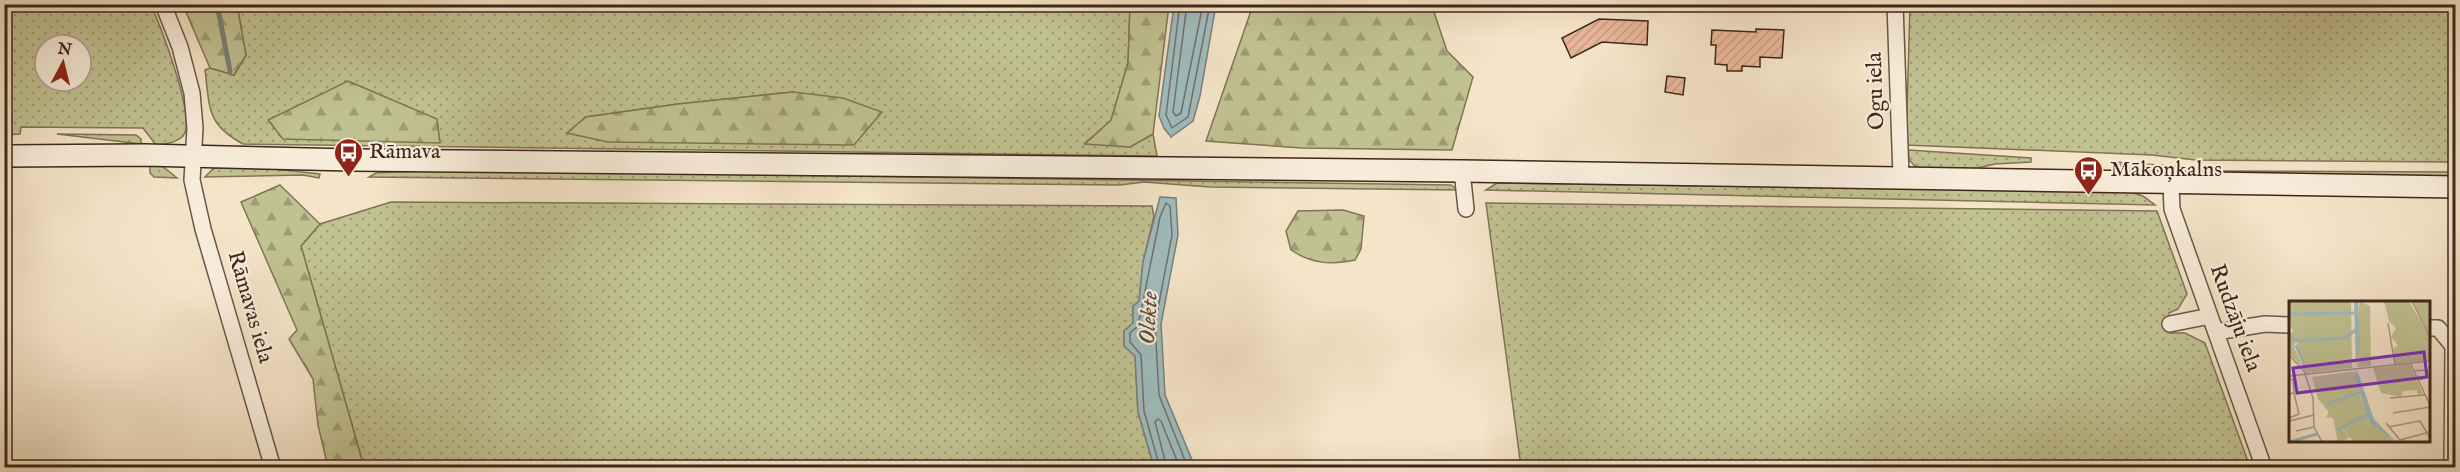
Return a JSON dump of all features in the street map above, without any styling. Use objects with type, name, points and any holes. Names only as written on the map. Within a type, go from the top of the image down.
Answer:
[{"type":"main road","points":[[4,156],[1462,171],[2456,187]]},
{"type":"street","name":"Rāmavas iela","points":[[163,4],[180,47],[192,93],[192,180],[203,229],[273,468]]},
{"type":"street","name":"Ogu iela","points":[[1895,4],[1901,177]]},
{"type":"street","points":[[1462,171],[1467,209]]},
{"type":"street","name":"Rudzāju iela","points":[[2171,183],[2172,209],[2264,468]]},
{"type":"street","points":[[2170,324],[2210,316]]},
{"type":"street","points":[[2216,332],[2265,324],[2289,325]]},
{"type":"street","points":[[2430,328],[2438,328],[2453,346],[2452,468]]},
{"type":"green space","points":[[5,5],[151,5],[176,72],[185,111],[186,127],[183,136],[174,142],[156,145],[143,128],[21,127],[20,134],[5,135]]},
{"type":"green space","points":[[183,5],[237,5],[246,55],[234,75],[210,68]]},
{"type":"green space","points":[[237,5],[1130,5],[1128,63],[1111,121],[1085,143],[1130,147],[1153,134],[1157,156],[243,144],[231,137],[216,122],[209,105],[205,70],[210,68],[234,75],[246,55]],"holes":[[[793,92],[567,133],[586,117],[678,104]]]},
{"type":"green space","points":[[1130,5],[1169,5],[1153,134],[1130,147],[1085,144],[1111,120],[1128,63]]},
{"type":"green space","points":[[1253,5],[1434,5],[1433,9],[1447,51],[1473,77],[1452,150],[1302,148],[1206,141]]},
{"type":"green space","points":[[1910,5],[2455,5],[2455,162],[2196,160],[2152,155],[1906,145]]},
{"type":"green space","points":[[348,81],[437,119],[440,143],[283,139],[268,120]]},
{"type":"green space","points":[[793,92],[843,98],[882,112],[854,145],[608,142],[567,133],[586,117],[678,104]]},
{"type":"green space","points":[[57,134],[136,135],[141,139],[141,144]]},
{"type":"green space","points":[[1908,150],[2031,158],[2031,162],[1995,164],[1968,170],[1918,169],[1909,160]]},
{"type":"green space","points":[[2114,162],[2202,168],[2207,174],[2157,174],[2114,166]]},
{"type":"green space","points":[[150,165],[162,166],[177,178],[154,177],[150,173]]},
{"type":"green space","points":[[218,167],[265,168],[320,174],[319,178],[303,175],[205,177]]},
{"type":"green space","points":[[441,170],[1451,185],[1457,190],[1210,187],[1144,182],[1120,185],[369,177],[376,173]]},
{"type":"green space","points":[[2216,171],[2455,172],[2456,178],[2217,174]]},
{"type":"green space","points":[[1497,183],[2130,192],[2143,196],[2155,205],[1486,190]]},
{"type":"green space","points":[[280,185],[320,224],[301,246],[364,467],[328,467],[318,425],[313,379],[289,339],[297,330],[241,202]]},
{"type":"green space","points":[[391,202],[1152,206],[1154,216],[1143,262],[1139,301],[1133,306],[1133,323],[1124,331],[1124,346],[1135,356],[1138,412],[1154,467],[364,467],[301,246],[320,224]]},
{"type":"green space","points":[[1486,203],[2157,211],[2187,294],[2178,309],[2169,313],[2171,333],[2185,333],[2205,343],[2250,467],[1521,467]]},
{"type":"green space","points":[[1343,210],[1364,216],[1361,249],[1355,260],[1338,263],[1314,261],[1291,250],[1286,231],[1298,211]]},
{"type":"water","points":[[1174,5],[1216,5],[1200,96],[1193,121],[1171,137],[1159,116]]},
{"type":"water","name":"Olekte","points":[[1160,197],[1176,198],[1178,235],[1161,324],[1165,395],[1195,467],[1154,467],[1138,412],[1135,356],[1124,346],[1124,331],[1133,323],[1133,306],[1139,301],[1143,262]]},
{"type":"building","points":[[1599,19],[1648,21],[1647,45],[1602,42],[1571,58],[1562,38]]},
{"type":"building","points":[[1756,29],[1784,30],[1782,58],[1760,57],[1760,67],[1742,66],[1742,71],[1727,71],[1727,65],[1715,64],[1716,45],[1711,45],[1712,30],[1756,32]]},
{"type":"building","points":[[1667,76],[1685,78],[1683,95],[1665,92]]},
{"type":"waterway","points":[[217,4],[230,71]]},
{"type":"place","name":"Rāmava","points":[[348,178]]},
{"type":"place","name":"Mākoņkalns","points":[[2089,196]]}]
